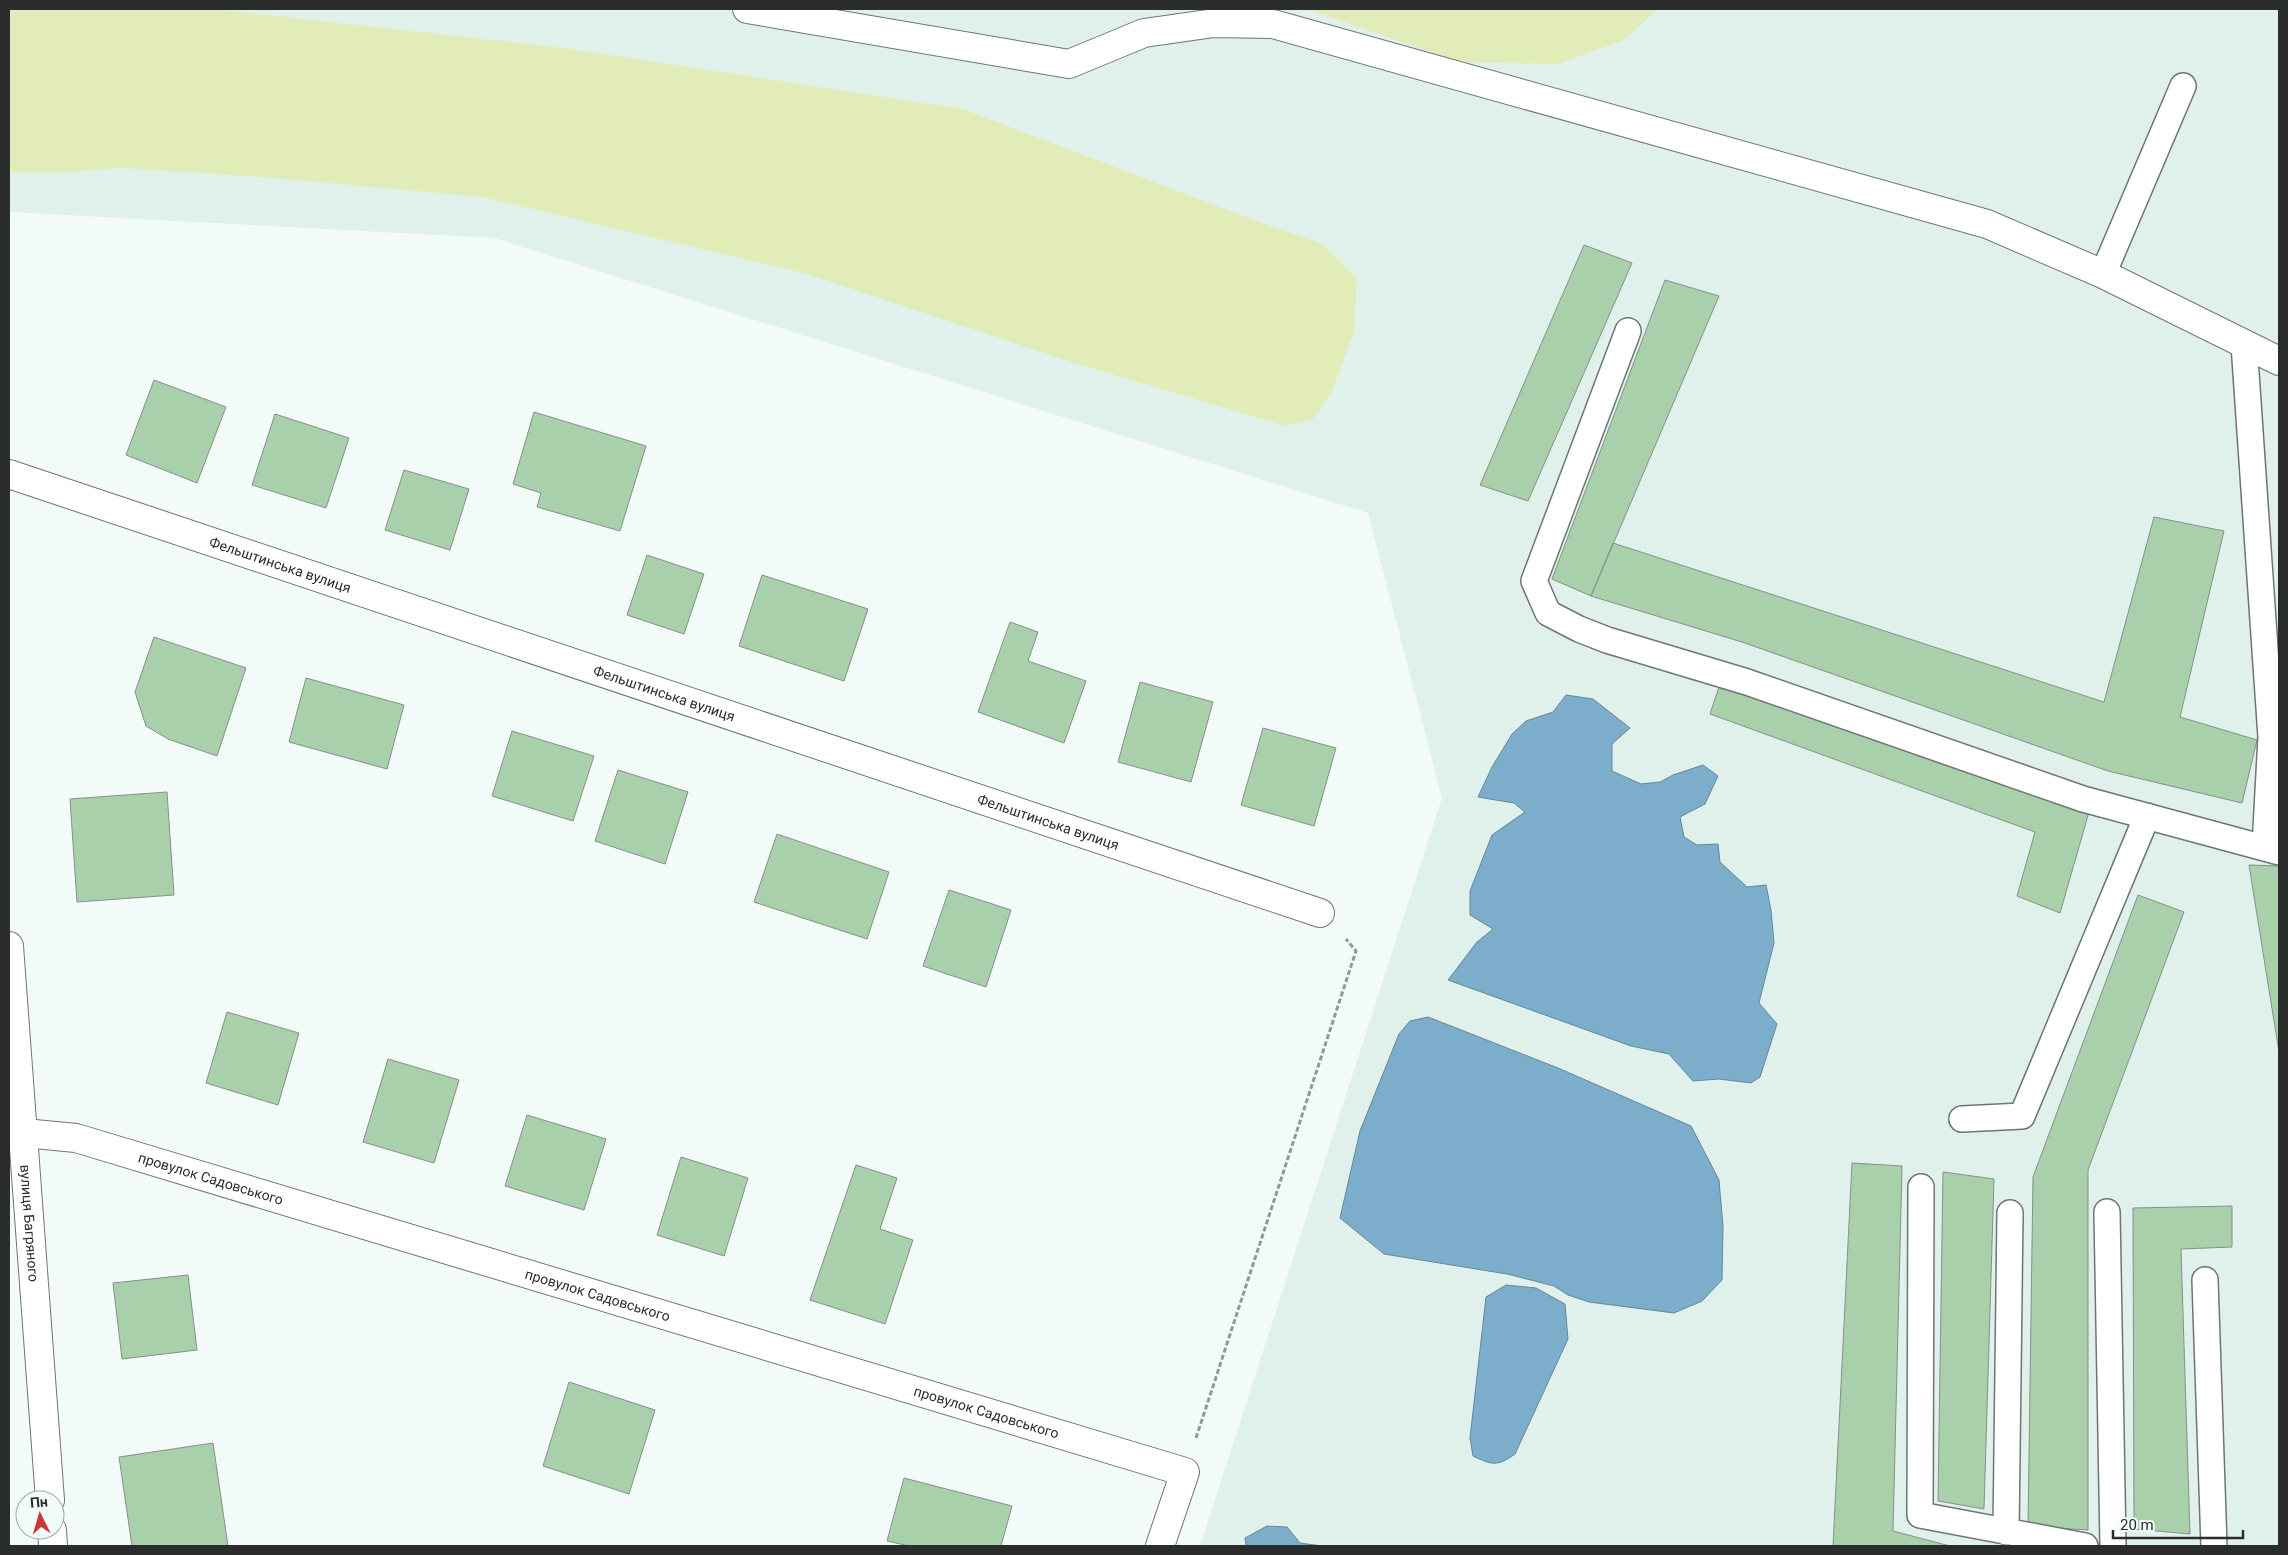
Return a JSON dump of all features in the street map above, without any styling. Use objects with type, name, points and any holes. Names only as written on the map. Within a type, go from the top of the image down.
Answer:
[{"type":"street","points":[[747,9],[1070,64],[1144,33],[1214,23],[1273,24],[1987,224],[2103,274],[2279,361]]},
{"type":"street","name":"Фельштинська вулиця","points":[[9,474],[1320,913]]},
{"type":"street","name":"вулиця Багряного","points":[[9,946],[16,1133],[49,1490]]},
{"type":"street","name":"провулок Садовського","points":[[16,1133],[76,1138],[1185,1472]]},
{"type":"street","points":[[1160,1546],[1185,1472]]},
{"type":"lane","points":[[2103,274],[2183,86]]},
{"type":"lane","points":[[1628,331],[1534,581],[1548,613],[1579,629],[1607,640],[1747,682],[2083,799],[2272,850],[2271,737],[2244,344]]},
{"type":"lane","points":[[1962,1119],[2022,1116],[2147,816]]},
{"type":"lane","points":[[1921,1187],[1920,1515],[2085,1546]]},
{"type":"lane","points":[[2107,1212],[2113,1546]]},
{"type":"lane","points":[[2006,1532],[2010,1213]]},
{"type":"lane","points":[[2204,1280],[2214,1546]]},
{"type":"path","points":[[1185,1472],[1356,951],[1320,913]]},
{"type":"shaded area","points":[[9,9],[2279,9],[2279,1546],[1200,1546],[1442,798],[1368,513],[494,238],[9,212]]},
{"type":"green space","points":[[9,9],[213,9],[565,48],[963,109],[1267,225],[1323,244],[1357,278],[1354,331],[1333,389],[1313,420],[1285,426],[1074,363],[807,274],[482,197],[262,177],[123,168],[52,173],[9,172]]},
{"type":"green space","points":[[1306,9],[1658,9],[1624,40],[1558,64],[1460,62]]},
{"type":"water","points":[[1566,695],[1593,699],[1630,728],[1612,744],[1612,771],[1641,784],[1660,782],[1673,775],[1703,765],[1718,776],[1705,804],[1680,817],[1684,837],[1697,845],[1718,844],[1720,862],[1747,887],[1766,885],[1771,910],[1774,943],[1759,1003],[1777,1024],[1760,1077],[1751,1083],[1719,1079],[1693,1081],[1669,1054],[1631,1046],[1448,980],[1477,942],[1493,929],[1470,915],[1470,891],[1492,835],[1525,812],[1514,803],[1478,797],[1492,767],[1512,734],[1526,721],[1553,712]]},
{"type":"water","points":[[1428,1017],[1558,1068],[1691,1126],[1719,1180],[1723,1226],[1722,1280],[1702,1301],[1674,1313],[1589,1302],[1568,1295],[1554,1286],[1507,1274],[1384,1254],[1340,1218],[1360,1131],[1399,1034],[1410,1021]]},
{"type":"water","points":[[1506,1285],[1536,1288],[1565,1304],[1568,1339],[1515,1454],[1499,1463],[1490,1463],[1473,1456],[1470,1438],[1486,1297]]},
{"type":"water","points":[[1267,1526],[1287,1527],[1300,1543],[1322,1546],[1246,1546],[1245,1538]]},
{"type":"building","points":[[1584,245],[1632,263],[1528,501],[1480,485]]},
{"type":"building","points":[[1665,280],[1719,296],[1591,596],[1552,579]]},
{"type":"building","points":[[154,380],[226,407],[197,483],[126,455]]},
{"type":"building","points":[[534,412],[646,446],[620,531],[537,507],[541,493],[513,484]]},
{"type":"building","points":[[275,414],[349,438],[326,508],[252,485]]},
{"type":"building","points":[[404,470],[469,489],[450,550],[385,530]]},
{"type":"building","points":[[2154,517],[2224,531],[2180,717],[2257,740],[2242,803],[2108,771],[1742,642],[1591,596],[1613,543],[2104,702]]},
{"type":"building","points":[[647,555],[704,574],[684,634],[627,615]]},
{"type":"building","points":[[762,575],[868,609],[844,681],[739,646]]},
{"type":"building","points":[[1010,622],[1038,632],[1028,661],[1086,681],[1064,743],[978,712]]},
{"type":"building","points":[[154,637],[246,668],[217,756],[168,739],[146,726],[135,692]]},
{"type":"building","points":[[306,678],[404,705],[387,769],[289,742]]},
{"type":"building","points":[[1721,681],[2089,812],[2060,913],[2017,896],[2035,832],[1710,714]]},
{"type":"building","points":[[1140,682],[1213,702],[1191,782],[1118,762]]},
{"type":"building","points":[[1263,728],[1336,748],[1314,826],[1241,805]]},
{"type":"building","points":[[512,731],[594,756],[573,821],[492,796]]},
{"type":"building","points":[[618,770],[688,792],[665,864],[595,841]]},
{"type":"building","points":[[167,792],[174,895],[77,902],[70,799]]},
{"type":"building","points":[[777,834],[889,872],[867,939],[754,902]]},
{"type":"building","points":[[2249,865],[2279,866],[2279,1052]]},
{"type":"building","points":[[949,890],[1011,910],[986,987],[923,966]]},
{"type":"building","points":[[2138,895],[2184,912],[2088,1170],[2088,1530],[2028,1526],[2033,1177]]},
{"type":"building","points":[[227,1012],[299,1033],[278,1105],[206,1083]]},
{"type":"building","points":[[388,1059],[459,1080],[434,1163],[363,1142]]},
{"type":"building","points":[[527,1115],[606,1139],[584,1210],[505,1186]]},
{"type":"building","points":[[681,1157],[748,1178],[724,1256],[657,1235]]},
{"type":"building","points":[[1852,1163],[1902,1166],[1893,1531],[1950,1546],[1833,1546]]},
{"type":"building","points":[[856,1165],[897,1178],[880,1229],[913,1240],[885,1324],[810,1300]]},
{"type":"building","points":[[1943,1172],[1994,1179],[1984,1509],[1938,1501]]},
{"type":"building","points":[[2232,1206],[2232,1247],[2181,1249],[2190,1534],[2134,1529],[2133,1208]]},
{"type":"building","points":[[188,1275],[197,1350],[122,1359],[113,1283]]},
{"type":"building","points":[[569,1382],[655,1410],[629,1494],[543,1466]]},
{"type":"building","points":[[213,1443],[228,1546],[132,1546],[119,1457]]},
{"type":"building","points":[[904,1478],[1012,1506],[1001,1546],[909,1546],[887,1541]]}]
